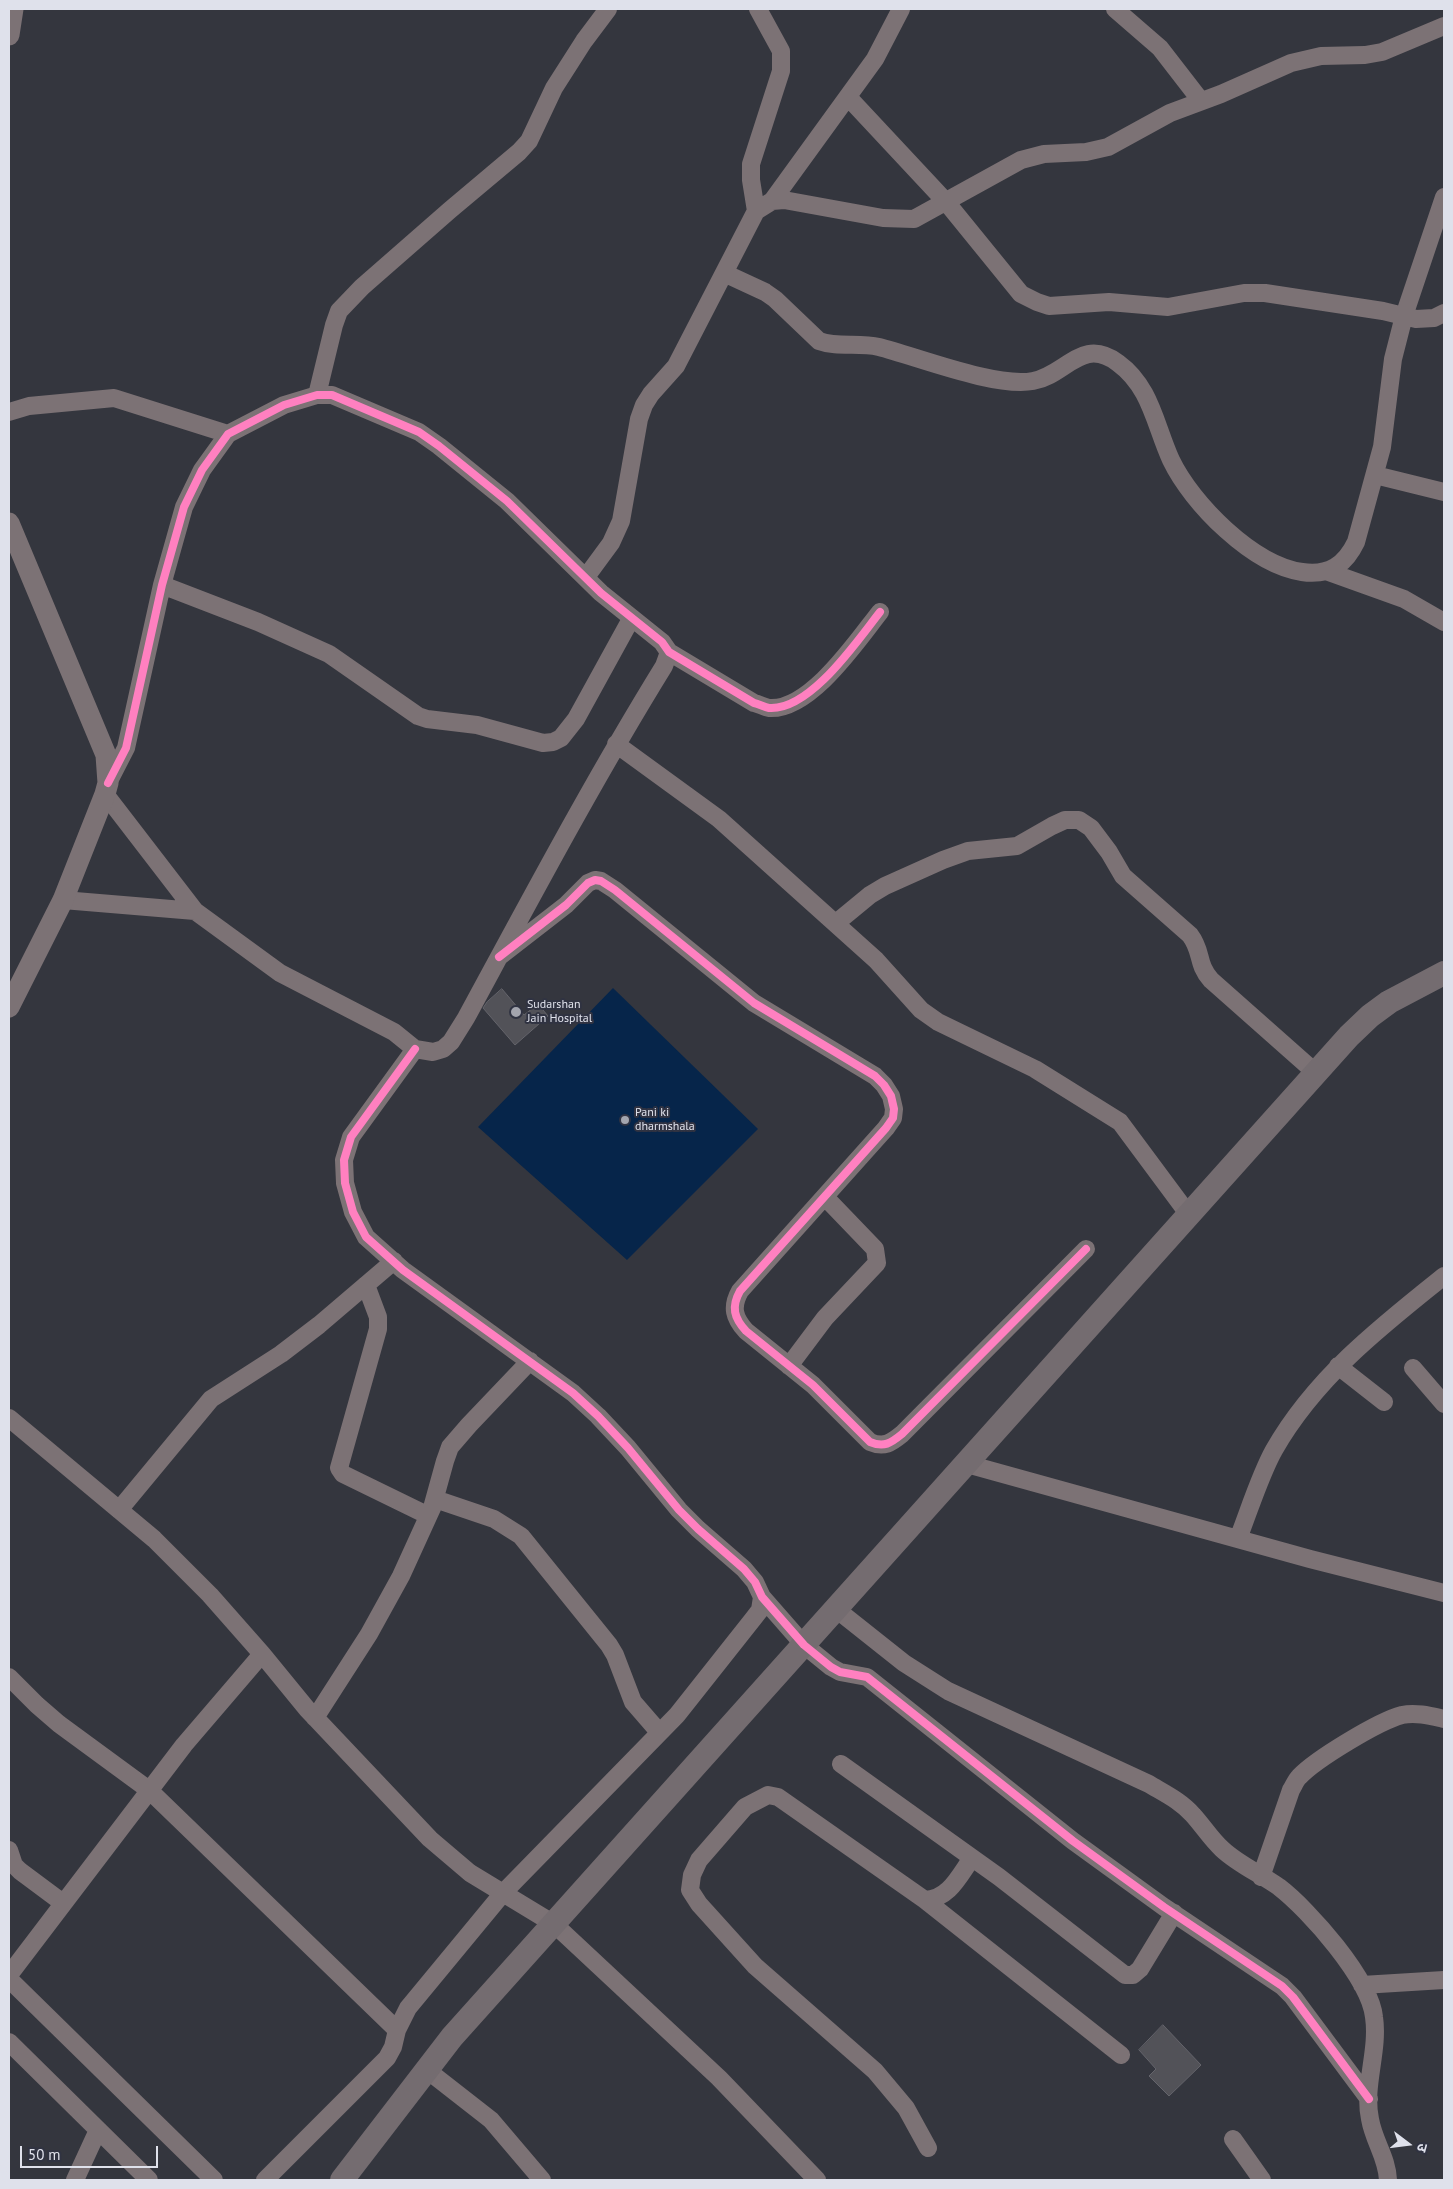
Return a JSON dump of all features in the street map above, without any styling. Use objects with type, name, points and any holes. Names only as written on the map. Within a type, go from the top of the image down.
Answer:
[{"type":"main road","points":[[342,2180],[452,2037],[1349,1036],[1370,1016],[1389,1002],[1444,973]]},
{"type":"street","points":[[9,35],[13,9]]},
{"type":"street","points":[[318,395],[339,311],[362,287],[519,152],[529,141],[554,88],[584,41],[608,9]]},
{"type":"street","points":[[756,211],[751,180],[751,164],[777,87],[781,61],[781,51],[758,9]]},
{"type":"street","points":[[586,578],[612,543],[621,521],[639,419],[644,405],[676,366],[756,211],[772,201],[848,97],[875,59],[901,9]]},
{"type":"street","points":[[1115,9],[1160,48],[1201,101]]},
{"type":"street","points":[[772,201],[784,200],[902,220],[914,220],[1000,170],[1021,160],[1044,154],[1086,152],[1108,147],[1162,116],[1291,63],[1321,56],[1365,55],[1382,52],[1444,26]]},
{"type":"street","points":[[848,97],[947,202],[1021,294],[1037,302],[1049,306],[1109,302],[1168,308],[1244,293],[1265,293],[1416,318],[1434,318],[1444,314]]},
{"type":"street","points":[[724,272],[765,292],[819,341],[828,344],[874,346],[993,378],[1017,382],[1033,381],[1048,376],[1074,359],[1091,353],[1105,354],[1129,372],[1140,384],[1149,401],[1171,461],[1189,490],[1214,517],[1254,552],[1276,564],[1295,571],[1309,573],[1326,571],[1340,566],[1349,556],[1356,542],[1382,447],[1393,359],[1404,316],[1444,196]]},
{"type":"street","points":[[9,1007],[63,900],[93,822],[128,740],[162,585],[184,507],[192,489],[202,470],[228,434],[284,405],[318,395],[332,395],[419,432],[507,501],[631,619],[662,642],[669,652],[754,702],[768,708],[783,706],[799,699],[819,685],[880,612]]},
{"type":"street","points":[[9,412],[29,406],[114,398],[228,434]]},
{"type":"street","points":[[1375,475],[1444,492]]},
{"type":"street","points":[[9,523],[106,756],[107,789],[194,911],[280,973],[394,1032],[415,1049],[434,1052],[443,1049],[451,1042],[616,744],[664,666],[669,652]]},
{"type":"street","points":[[9,558],[93,761],[95,786],[93,822]]},
{"type":"street","points":[[1326,571],[1404,599],[1444,622]]},
{"type":"street","points":[[162,585],[295,637],[329,654],[418,716],[427,720],[477,725],[543,743],[553,742],[561,738],[576,719],[631,619]]},
{"type":"street","points":[[616,744],[719,819],[876,960],[920,1010],[938,1022],[1035,1069],[1120,1122],[1190,1215]]},
{"type":"street","points":[[836,923],[870,895],[943,860],[968,851],[1017,846],[1066,820],[1079,820],[1091,828],[1114,859],[1123,876],[1190,935],[1198,950],[1203,971],[1211,980],[1316,1073]]},
{"type":"street","points":[[499,957],[566,905],[588,883],[594,880],[602,881],[616,890],[754,1003],[875,1076],[891,1096],[894,1109],[893,1118],[886,1128],[740,1291],[735,1300],[734,1313],[738,1322],[824,1395],[870,1442],[880,1446],[890,1444],[1086,1249]]},
{"type":"street","points":[[63,900],[194,911]]},
{"type":"street","points":[[415,1049],[351,1137],[344,1160],[345,1183],[353,1212],[366,1237],[394,1261],[573,1393],[598,1416],[628,1448],[679,1510],[744,1569],[755,1582],[762,1597],[804,1645],[831,1667],[867,1677],[1073,1840],[1174,1913],[1282,1986],[1369,2099]]},
{"type":"street","points":[[789,1366],[825,1318],[877,1263],[875,1249],[825,1197]]},
{"type":"street","points":[[119,1510],[211,1399],[281,1354],[319,1325],[394,1261]]},
{"type":"street","points":[[1238,1539],[1273,1452],[1285,1432],[1338,1366],[1374,1332],[1444,1276]]},
{"type":"street","points":[[366,1285],[378,1317],[378,1329],[339,1468],[344,1474],[427,1516]]},
{"type":"street","points":[[315,1718],[369,1634],[400,1576],[435,1499],[450,1448],[469,1425],[530,1362]]},
{"type":"street","points":[[1338,1366],[1384,1402]]},
{"type":"street","points":[[1413,1368],[1444,1404]]},
{"type":"street","points":[[9,1418],[154,1539],[203,1588],[262,1654],[315,1718],[430,1839],[470,1873],[554,1924],[719,2078],[817,2180]]},
{"type":"street","points":[[967,1464],[1238,1539],[1444,1593]]},
{"type":"street","points":[[435,1499],[494,1519],[521,1536],[609,1645],[633,1702],[659,1732]]},
{"type":"street","points":[[265,2180],[387,2058],[393,2047],[396,2030],[408,2008],[503,1893],[677,1715],[753,1620],[760,1610],[762,1597]]},
{"type":"street","points":[[836,1610],[904,1663],[948,1691],[1141,1780],[1175,1799],[1192,1814],[1223,1850],[1297,1903],[1330,1940],[1368,1996],[1374,2016],[1374,2050],[1369,2099],[1370,2118],[1376,2139],[1388,2166],[1388,2180]]},
{"type":"street","points":[[214,2180],[9,1977],[184,1745],[262,1654]]},
{"type":"street","points":[[9,1676],[37,1706],[59,1724],[150,1790],[396,2030]]},
{"type":"street","points":[[1261,1876],[1291,1790],[1299,1777],[1314,1764],[1363,1733],[1402,1715],[1420,1714],[1444,1719]]},
{"type":"street","points":[[841,1764],[972,1858],[1125,1976],[1133,1975],[1140,1968],[1174,1913]]},
{"type":"street","points":[[928,2148],[906,2108],[886,2083],[755,1966],[699,1904],[690,1890],[692,1876],[699,1860],[745,1806],[768,1795],[778,1797],[926,1900],[1121,2054]]},
{"type":"street","points":[[9,1850],[14,1865],[20,1871],[63,1904]]},
{"type":"street","points":[[926,1900],[936,1900],[946,1894],[972,1858]]},
{"type":"street","points":[[1362,1985],[1444,1980]]},
{"type":"street","points":[[9,2042],[149,2180]]},
{"type":"street","points":[[427,2070],[491,2120],[542,2180]]},
{"type":"street","points":[[75,2180],[98,2130]]},
{"type":"street","points":[[1233,2140],[1262,2180]]},
{"type":"water","points":[[613,988],[758,1129],[627,1260],[478,1127]]},
{"type":"building","points":[[502,989],[524,1015],[538,1004],[548,1016],[515,1045],[483,1008]]},
{"type":"building","points":[[1163,2025],[1201,2065],[1169,2096],[1149,2076],[1156,2069],[1139,2050]]},
{"type":"cycle path","points":[[108,783],[126,748],[162,585],[184,507],[202,470],[228,434],[284,405],[317,395],[332,395],[419,432],[439,446],[507,501],[601,593],[662,642],[669,652],[754,703],[769,708],[785,706],[816,687],[846,656],[880,612]]},
{"type":"cycle path","points":[[499,957],[566,905],[588,883],[595,880],[601,881],[615,890],[754,1003],[875,1076],[884,1085],[891,1096],[894,1109],[893,1118],[740,1291],[735,1302],[736,1317],[746,1331],[813,1385],[870,1442],[879,1445],[887,1444],[902,1434],[1086,1249]]},
{"type":"cycle path","points":[[415,1049],[351,1137],[344,1160],[345,1183],[353,1212],[366,1237],[403,1270],[573,1393],[598,1416],[628,1448],[679,1510],[744,1569],[755,1582],[762,1597],[804,1645],[840,1672],[867,1677],[1073,1841],[1164,1907],[1282,1986],[1293,1997],[1369,2099]]},
{"type":"place","name":"Sudarshan Jain Hospital","points":[[516,1012]]},
{"type":"place","name":"Pani ki dharmshala","points":[[625,1120]]}]
